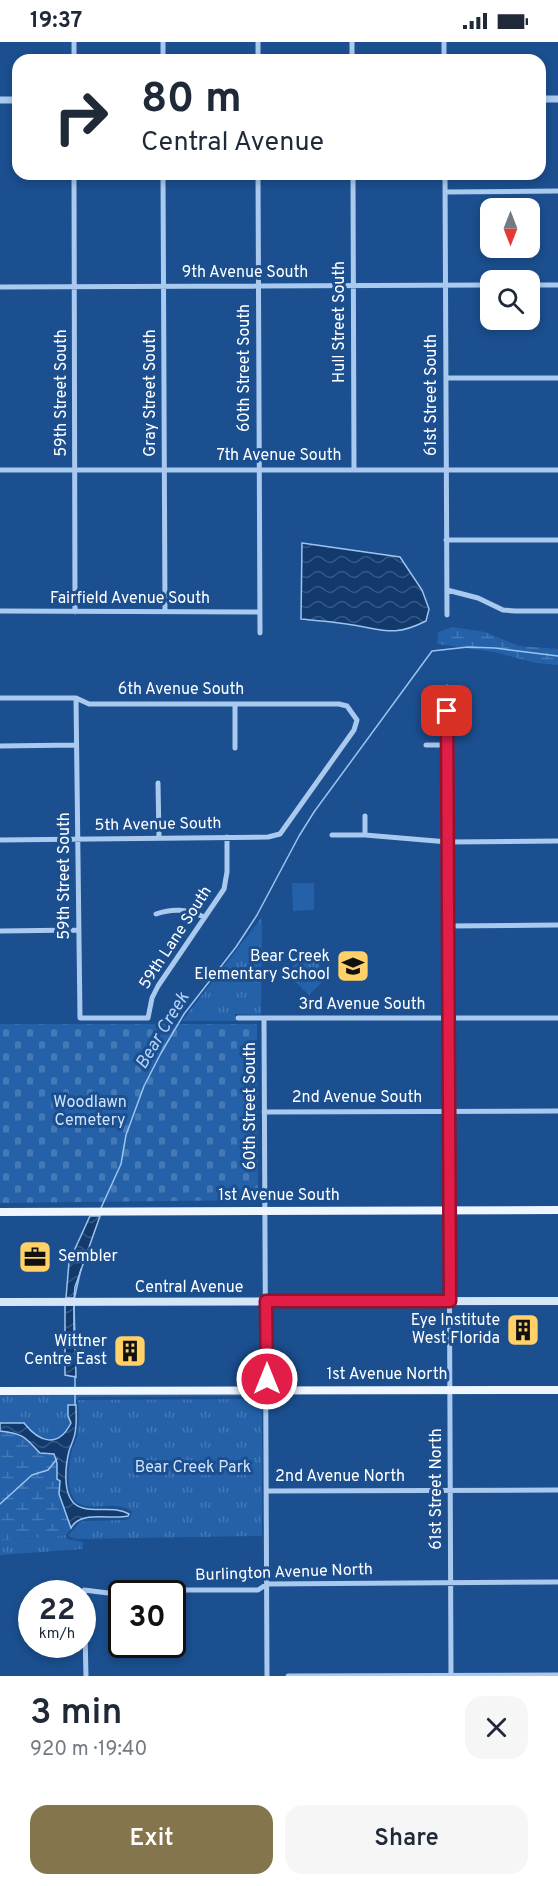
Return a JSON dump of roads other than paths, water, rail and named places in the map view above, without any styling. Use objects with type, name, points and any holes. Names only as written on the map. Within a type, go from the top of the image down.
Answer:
[{"type":"main road","name":"1st Avenue South","points":[[0,1212],[558,1210]]},
{"type":"main road","name":"Central Avenue","points":[[0,1302],[558,1300]]},
{"type":"main road","name":"1st Avenue North","points":[[0,1391],[558,1390]]},
{"type":"street","name":"59th Street South","points":[[74,180],[75,612]]},
{"type":"street","name":"Gray Street South","points":[[163,180],[165,612]]},
{"type":"street","name":"60th Street South","points":[[258,180],[260,633]]},
{"type":"street","name":"Hull Street South","points":[[353,180],[354,469]]},
{"type":"street","name":"61st Street South","points":[[445,180],[447,615]]},
{"type":"street","points":[[445,192],[558,191]]},
{"type":"street","name":"9th Avenue South","points":[[0,287],[480,285]]},
{"type":"street","points":[[540,285],[558,285]]},
{"type":"street","points":[[446,378],[558,378]]},
{"type":"street","name":"7th Avenue South","points":[[0,470],[558,470]]},
{"type":"street","points":[[446,540],[558,540]]},
{"type":"street","points":[[447,590],[478,597],[503,609],[558,611]]},
{"type":"street","name":"Fairfield Avenue South","points":[[0,611],[260,612]]},
{"type":"street","points":[[447,687],[450,1301]]},
{"type":"street","name":"6th Avenue South","points":[[0,698],[76,698],[89,704],[339,704],[347,706],[357,720],[354,730],[280,834]]},
{"type":"street","name":"59th Street South","points":[[76,698],[80,1018]]},
{"type":"street","points":[[235,748],[236,704]]},
{"type":"street","points":[[0,746],[76,745]]},
{"type":"street","points":[[426,745],[447,745]]},
{"type":"street","points":[[158,783],[159,837]]},
{"type":"street","points":[[365,816],[365,835]]},
{"type":"street","name":"5th Avenue South","points":[[0,840],[268,837],[280,834]]},
{"type":"street","points":[[332,835],[365,835],[448,842],[558,841]]},
{"type":"street","name":"59th Lane South","points":[[80,1018],[148,1018],[152,998],[158,986],[224,889],[227,872],[227,837]]},
{"type":"street","points":[[156,914],[166,910],[183,909],[204,917]]},
{"type":"street","points":[[448,926],[558,925]]},
{"type":"street","points":[[0,931],[79,930]]},
{"type":"street","name":"3rd Avenue South","points":[[238,1018],[558,1018]]},
{"type":"street","name":"60th Street South","points":[[264,1018],[267,1676]]},
{"type":"street","name":"2nd Avenue South","points":[[264,1112],[558,1111]]},
{"type":"street","name":"61st Street North","points":[[450,1301],[451,1676]]},
{"type":"street","name":"2nd Avenue North","points":[[267,1491],[558,1490]]},
{"type":"street","name":"Burlington Avenue North","points":[[86,1676],[84,1590],[116,1594],[133,1590],[258,1590],[267,1584],[558,1582]]},
{"type":"street","points":[[288,1676],[558,1676]]},
{"type":"water","points":[[302,543],[400,557],[422,590],[429,609],[426,621],[406,629],[390,631],[301,619]]},
{"type":"water","points":[[90,1216],[100,1216],[75,1287],[74,1298],[66,1298],[69,1262]]},
{"type":"water","points":[[65,1305],[74,1305],[76,1377],[65,1375]]},
{"type":"water","points":[[68,1405],[76,1405],[76,1430],[66,1466],[66,1484],[71,1499],[83,1508],[118,1510],[129,1514],[128,1516],[89,1517],[75,1522],[71,1528],[59,1494],[60,1481],[57,1479],[57,1463],[54,1454],[40,1453],[23,1437],[0,1431],[0,1423],[24,1423],[42,1438],[48,1440],[60,1437],[71,1423],[68,1416]]},
{"type":"waterway","name":"Bear Creek","points":[[101,1208],[121,1164],[126,1135],[144,1086],[184,1014],[236,947],[257,915],[314,812],[432,651],[468,647],[495,648],[558,656]]},
{"type":"waterway","name":"Bear Creek","points":[[74,1300],[81,1269]]},
{"type":"waterway","name":"Bear Creek","points":[[74,1304],[74,1333]]},
{"type":"waterway","name":"Bear Creek","points":[[75,1376],[75,1387]]},
{"type":"waterway","name":"Bear Creek","points":[[75,1394],[75,1405]]},
{"type":"waterway","name":"Bear Creek","points":[[0,1504],[32,1475],[48,1470],[57,1459]]},
{"type":"place","name":"Bear Creek Elementary School","points":[[353,966]]},
{"type":"place","name":"Sembler","points":[[35,1257]]},
{"type":"place","name":"Eye Institute West Florida","points":[[523,1330]]},
{"type":"place","name":"Wittner Centre East","points":[[130,1351]]},
{"type":"park label","name":"Woodlawn Cemetery","points":[[90,1112]]},
{"type":"park label","name":"Bear Creek Park","points":[[193,1468]]}]
